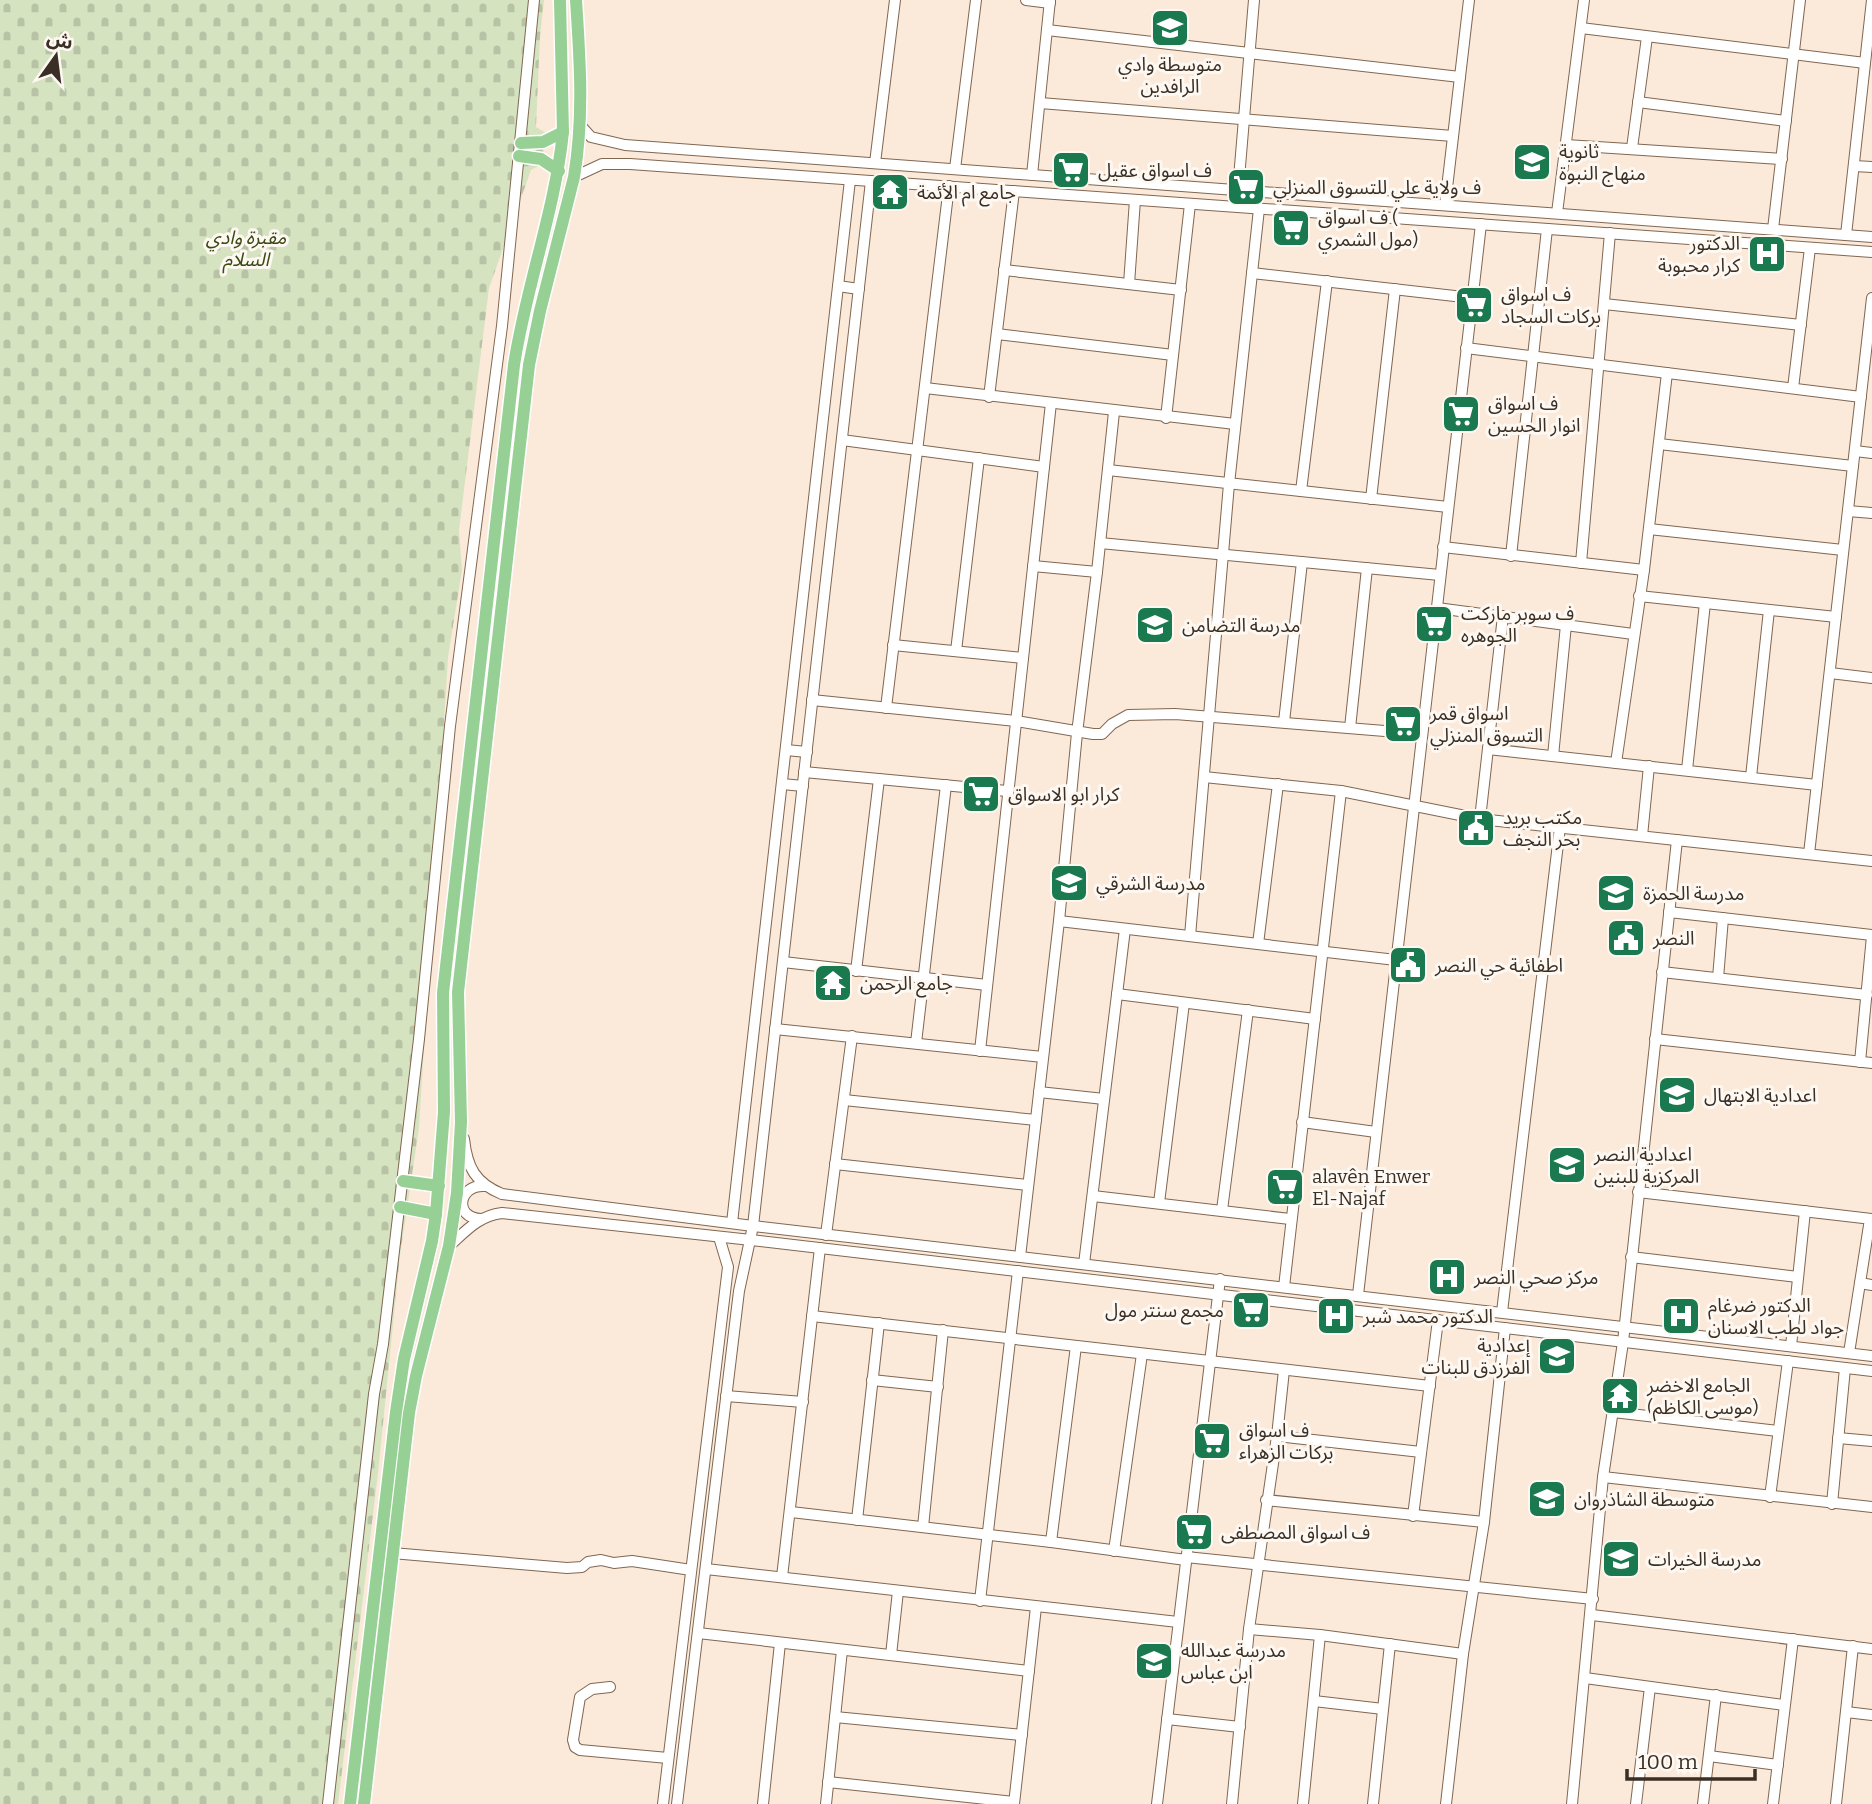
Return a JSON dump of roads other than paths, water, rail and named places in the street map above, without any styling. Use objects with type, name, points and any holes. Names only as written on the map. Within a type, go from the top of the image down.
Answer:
[{"type":"main road","points":[[349,1804],[396,1412],[404,1359],[436,1214],[444,1112],[443,993],[514,365],[559,171],[563,132],[560,0]]},
{"type":"main road","points":[[364,1804],[409,1413],[418,1366],[449,1246],[457,1193],[461,1122],[458,992],[525,396],[533,339],[575,177],[582,94],[576,6],[563,10],[561,14]]},
{"type":"main road","points":[[520,149],[563,132]]},
{"type":"main road","points":[[520,149],[559,171]]},
{"type":"main road","points":[[534,270],[539,275],[549,273]]},
{"type":"main road","points":[[527,300],[537,298],[541,304]]},
{"type":"main road","points":[[443,1043],[449,1047],[458,1043]]},
{"type":"main road","points":[[444,1078],[449,1072],[459,1075]]},
{"type":"main road","points":[[403,1181],[439,1186]]},
{"type":"main road","points":[[400,1207],[436,1214]]},
{"type":"main road","points":[[412,1325],[412,1329],[419,1334],[427,1331]]},
{"type":"main road","points":[[404,1359],[411,1357],[418,1366]]},
{"type":"street","points":[[328,1804],[374,1394],[403,1181],[450,726],[502,326],[534,0]]},
{"type":"street","points":[[875,163],[895,0]]},
{"type":"street","points":[[955,169],[976,0]]},
{"type":"street","points":[[1026,0],[1050,1],[1032,175]]},
{"type":"street","points":[[1238,190],[1254,0]]},
{"type":"street","points":[[1445,205],[1469,0]]},
{"type":"street","points":[[1557,214],[1584,0]]},
{"type":"street","points":[[1773,229],[1800,0]]},
{"type":"street","points":[[1846,234],[1872,7]]},
{"type":"street","points":[[1581,28],[1865,63]]},
{"type":"street","points":[[1047,30],[1460,77]]},
{"type":"street","points":[[1632,148],[1647,37]]},
{"type":"street","points":[[1638,102],[1786,121]]},
{"type":"street","points":[[1040,103],[1453,136]]},
{"type":"street","points":[[580,127],[591,137],[625,145],[1872,237]]},
{"type":"street","points":[[597,166],[586,163],[581,154],[587,142],[599,140]]},
{"type":"street","points":[[1566,145],[1782,159]]},
{"type":"street","points":[[575,177],[597,166],[614,163],[1872,252]]},
{"type":"street","points":[[1853,166],[1872,167]]},
{"type":"street","points":[[732,1223],[850,180]]},
{"type":"street","points":[[677,1804],[739,1291],[753,1226],[871,181]]},
{"type":"street","points":[[1106,198],[1113,192],[1108,181]]},
{"type":"street","points":[[1151,201],[1146,194],[1153,184]]},
{"type":"street","points":[[886,708],[949,186]]},
{"type":"street","points":[[989,397],[1014,191]]},
{"type":"street","points":[[1129,284],[1135,200]]},
{"type":"street","points":[[1166,418],[1190,204]]},
{"type":"street","points":[[1190,936],[1229,484],[1259,209]]},
{"type":"street","points":[[1666,237],[1672,231],[1668,222]]},
{"type":"street","points":[[1358,1295],[1480,224]]},
{"type":"street","points":[[1703,240],[1699,229],[1705,224]]},
{"type":"street","points":[[1511,556],[1547,229]]},
{"type":"street","points":[[1581,563],[1610,233]]},
{"type":"street","points":[[1793,388],[1810,248]]},
{"type":"street","points":[[1004,270],[1181,290]]},
{"type":"street","points":[[1252,273],[1472,298]]},
{"type":"street","points":[[1301,491],[1327,281]]},
{"type":"street","points":[[838,286],[859,289]]},
{"type":"street","points":[[1371,499],[1395,289]]},
{"type":"street","points":[[1809,855],[1872,298]]},
{"type":"street","points":[[1604,304],[1801,325]]},
{"type":"street","points":[[997,334],[1173,355]]},
{"type":"street","points":[[1466,348],[1861,397]]},
{"type":"street","points":[[1616,763],[1644,570],[1667,373]]},
{"type":"street","points":[[925,388],[1235,424]]},
{"type":"street","points":[[980,1051],[1051,403]]},
{"type":"street","points":[[1020,1256],[1114,412]]},
{"type":"street","points":[[842,440],[1044,467]]},
{"type":"street","points":[[1659,444],[1853,466]]},
{"type":"street","points":[[1855,451],[1872,453]]},
{"type":"street","points":[[956,651],[979,458]]},
{"type":"street","points":[[1108,470],[1448,507]]},
{"type":"street","points":[[1848,511],[1872,513]]},
{"type":"street","points":[[1649,529],[1843,550]]},
{"type":"street","points":[[1100,543],[1440,575]]},
{"type":"street","points":[[1444,547],[1644,570]]},
{"type":"street","points":[[1284,722],[1302,562]]},
{"type":"street","points":[[1033,566],[1097,572]]},
{"type":"street","points":[[1350,728],[1367,568]]},
{"type":"street","points":[[1639,596],[1836,617]]},
{"type":"street","points":[[1687,770],[1705,603]]},
{"type":"street","points":[[1437,608],[1633,634]]},
{"type":"street","points":[[1751,776],[1769,610]]},
{"type":"street","points":[[1480,818],[1503,616]]},
{"type":"street","points":[[1552,756],[1566,625]]},
{"type":"street","points":[[893,645],[1023,658]]},
{"type":"street","points":[[1830,673],[1872,678]]},
{"type":"street","points":[[812,700],[1016,721],[1077,733],[1102,734],[1112,724],[1128,715],[1175,714],[1422,734]]},
{"type":"street","points":[[1488,749],[1817,785]]},
{"type":"street","points":[[786,750],[807,752]]},
{"type":"street","points":[[1642,836],[1649,766]]},
{"type":"street","points":[[804,772],[1007,791]]},
{"type":"street","points":[[1204,778],[1341,792],[1480,818],[1872,861]]},
{"type":"street","points":[[856,971],[879,779]]},
{"type":"street","points":[[782,784],[803,786]]},
{"type":"street","points":[[1258,944],[1278,784]]},
{"type":"street","points":[[916,1044],[946,785]]},
{"type":"street","points":[[1284,1287],[1341,792]]},
{"type":"street","points":[[1502,1312],[1560,827]]},
{"type":"street","points":[[1572,1804],[1603,1477],[1623,1342],[1677,840]]},
{"type":"street","points":[[1669,912],[1872,936],[1860,1062]]},
{"type":"street","points":[[1718,978],[1723,918]]},
{"type":"street","points":[[1059,921],[1396,960]]},
{"type":"street","points":[[1084,1264],[1125,929]]},
{"type":"street","points":[[783,961],[987,985]]},
{"type":"street","points":[[1662,972],[1867,995]]},
{"type":"street","points":[[1117,994],[1315,1018]]},
{"type":"street","points":[[1159,1203],[1184,1003]]},
{"type":"street","points":[[1222,1210],[1248,1010]]},
{"type":"street","points":[[775,1029],[1043,1057]]},
{"type":"street","points":[[826,1234],[852,1036]]},
{"type":"street","points":[[1655,1039],[1872,1063]]},
{"type":"street","points":[[1039,1092],[1104,1099]]},
{"type":"street","points":[[844,1100],[1036,1120]]},
{"type":"street","points":[[461,1122],[468,1166],[485,1186],[502,1194],[753,1226],[1872,1356]]},
{"type":"street","points":[[1302,1122],[1376,1132]]},
{"type":"street","points":[[835,1164],[1028,1185]]},
{"type":"street","points":[[481,1219],[469,1217],[463,1210],[462,1202],[466,1191],[485,1186]]},
{"type":"street","points":[[1638,1192],[1871,1219],[1849,1353]]},
{"type":"street","points":[[1093,1196],[1290,1219]]},
{"type":"street","points":[[1791,1346],[1805,1211]]},
{"type":"street","points":[[449,1246],[470,1226],[487,1215],[502,1213],[1872,1371]]},
{"type":"street","points":[[663,1804],[727,1267],[719,1237]]},
{"type":"street","points":[[879,1255],[880,1241]]},
{"type":"street","points":[[782,1577],[820,1248]]},
{"type":"street","points":[[1631,1257],[1798,1277]]},
{"type":"street","points":[[980,1601],[1018,1271]]},
{"type":"street","points":[[1203,1292],[1209,1286],[1206,1278]]},
{"type":"street","points":[[1157,1804],[1220,1279]]},
{"type":"street","points":[[1241,1297],[1237,1289],[1242,1282]]},
{"type":"street","points":[[1860,1283],[1872,1284]]},
{"type":"street","points":[[813,1316],[1430,1386]]},
{"type":"street","points":[[1413,1516],[1438,1320]]},
{"type":"street","points":[[857,1520],[879,1323]]},
{"type":"street","points":[[1600,1339],[1606,1333],[1602,1324]]},
{"type":"street","points":[[1446,1804],[1463,1654],[1484,1521],[1505,1328]]},
{"type":"street","points":[[1642,1344],[1639,1336],[1644,1329]]},
{"type":"street","points":[[923,1527],[943,1330]]},
{"type":"street","points":[[1051,1542],[1076,1346]]},
{"type":"street","points":[[1114,1551],[1142,1354]]},
{"type":"street","points":[[1770,1496],[1788,1361]]},
{"type":"street","points":[[1832,1504],[1845,1368]]},
{"type":"street","points":[[1232,1804],[1249,1629],[1284,1370]]},
{"type":"street","points":[[872,1380],[938,1387]]},
{"type":"street","points":[[726,1396],[803,1402]]},
{"type":"street","points":[[1613,1412],[1778,1431]]},
{"type":"street","points":[[1277,1436],[1421,1452]]},
{"type":"street","points":[[1838,1438],[1872,1441]]},
{"type":"street","points":[[1603,1477],[1872,1507]]},
{"type":"street","points":[[1266,1500],[1484,1521]]},
{"type":"street","points":[[791,1512],[1186,1559],[1593,1599]]},
{"type":"street","points":[[392,1553],[567,1568],[582,1567],[589,1562],[601,1560],[614,1563],[632,1561],[691,1570]]},
{"type":"street","points":[[706,1569],[1178,1622]]},
{"type":"street","points":[[891,1655],[898,1591]]},
{"type":"street","points":[[828,1782],[1014,1803],[1036,1607]]},
{"type":"street","points":[[1591,1615],[1872,1649]]},
{"type":"street","points":[[1249,1629],[1320,1635],[1463,1654]]},
{"type":"street","points":[[698,1633],[1029,1671]]},
{"type":"street","points":[[1303,1804],[1320,1635]]},
{"type":"street","points":[[1773,1804],[1793,1639]]},
{"type":"street","points":[[763,1804],[780,1643]]},
{"type":"street","points":[[1373,1804],[1391,1644]]},
{"type":"street","points":[[1836,1804],[1853,1646]]},
{"type":"street","points":[[826,1804],[842,1650]]},
{"type":"street","points":[[1585,1678],[1784,1705]]},
{"type":"street","points":[[610,1687],[592,1689],[580,1698],[573,1740],[575,1747],[580,1750],[668,1758]]},
{"type":"street","points":[[1636,1804],[1650,1687]]},
{"type":"street","points":[[1703,1804],[1716,1695]]},
{"type":"street","points":[[1314,1701],[1383,1709]]},
{"type":"street","points":[[1846,1712],[1872,1715]]},
{"type":"street","points":[[835,1717],[1022,1735]]},
{"type":"street","points":[[1167,1719],[1240,1727]]},
{"type":"street","points":[[1709,1756],[1778,1765]]},
{"type":"place","name":"متوسطة وادي الرافدين","points":[[1170,28]]},
{"type":"place","name":"ثانوية منهاج النبوة","points":[[1532,162]]},
{"type":"place","name":"ف اسواق عقيل","points":[[1071,170]]},
{"type":"place","name":"ف ولاية علي للتسوق المنزلي","points":[[1246,187]]},
{"type":"place","name":"جامع ام الأئمة","points":[[890,192]]},
{"type":"place","name":"ف اسواق ( مول الشمري)","points":[[1291,228]]},
{"type":"place","name":"الدكتور كرار محبوبة","points":[[1767,254]]},
{"type":"place","name":"ف اسواق بركات السجاد","points":[[1474,305]]},
{"type":"place","name":"ف اسواق انوار الحسين","points":[[1461,414]]},
{"type":"place","name":"ف سوبر ماركت الجوهره","points":[[1434,624]]},
{"type":"place","name":"مدرسة التضامن","points":[[1155,625]]},
{"type":"place","name":"اسواق قمر التسوق المنزلي","points":[[1403,724]]},
{"type":"place","name":"كرار ابو الاسواق","points":[[981,794]]},
{"type":"place","name":"مكتب بريد بحر النجف","points":[[1476,828]]},
{"type":"place","name":"مدرسة الشرقي","points":[[1069,883]]},
{"type":"place","name":"مدرسة الحمزة","points":[[1616,893]]},
{"type":"place","name":"النصر","points":[[1626,938]]},
{"type":"place","name":"اطفائية حي النصر","points":[[1408,965]]},
{"type":"place","name":"جامع الرحمن","points":[[833,983]]},
{"type":"place","name":"اعدادية الابتهال","points":[[1677,1095]]},
{"type":"place","name":"اعدادية النصر المركزية للبنين","points":[[1567,1165]]},
{"type":"place","name":"alavên Enwer El-Najaf","points":[[1285,1187]]},
{"type":"place","name":"مركز صحي النصر","points":[[1447,1277]]},
{"type":"place","name":"مجمع سنتر مول","points":[[1251,1310]]},
{"type":"place","name":"الدكتور محمد شبر","points":[[1336,1316]]},
{"type":"place","name":"الدكتور ضرغام جواد لطب الاسنان","points":[[1681,1316]]},
{"type":"place","name":"إعدادية الفرزدق للبنات","points":[[1557,1356]]},
{"type":"place","name":"الجامع الاخضر (موسى الكاظم)","points":[[1620,1396]]},
{"type":"place","name":"ف اسواق بركات الزهراء","points":[[1212,1441]]},
{"type":"place","name":"متوسطة الشاذروان","points":[[1547,1499]]},
{"type":"place","name":"ف اسواق المصطفى","points":[[1194,1532]]},
{"type":"place","name":"مدرسة الخيرات","points":[[1621,1559]]},
{"type":"place","name":"مدرسة عبدالله ابن عباس","points":[[1154,1661]]},
{"type":"park label","name":"مقبرة وادي السلام","points":[[246,248]]}]
